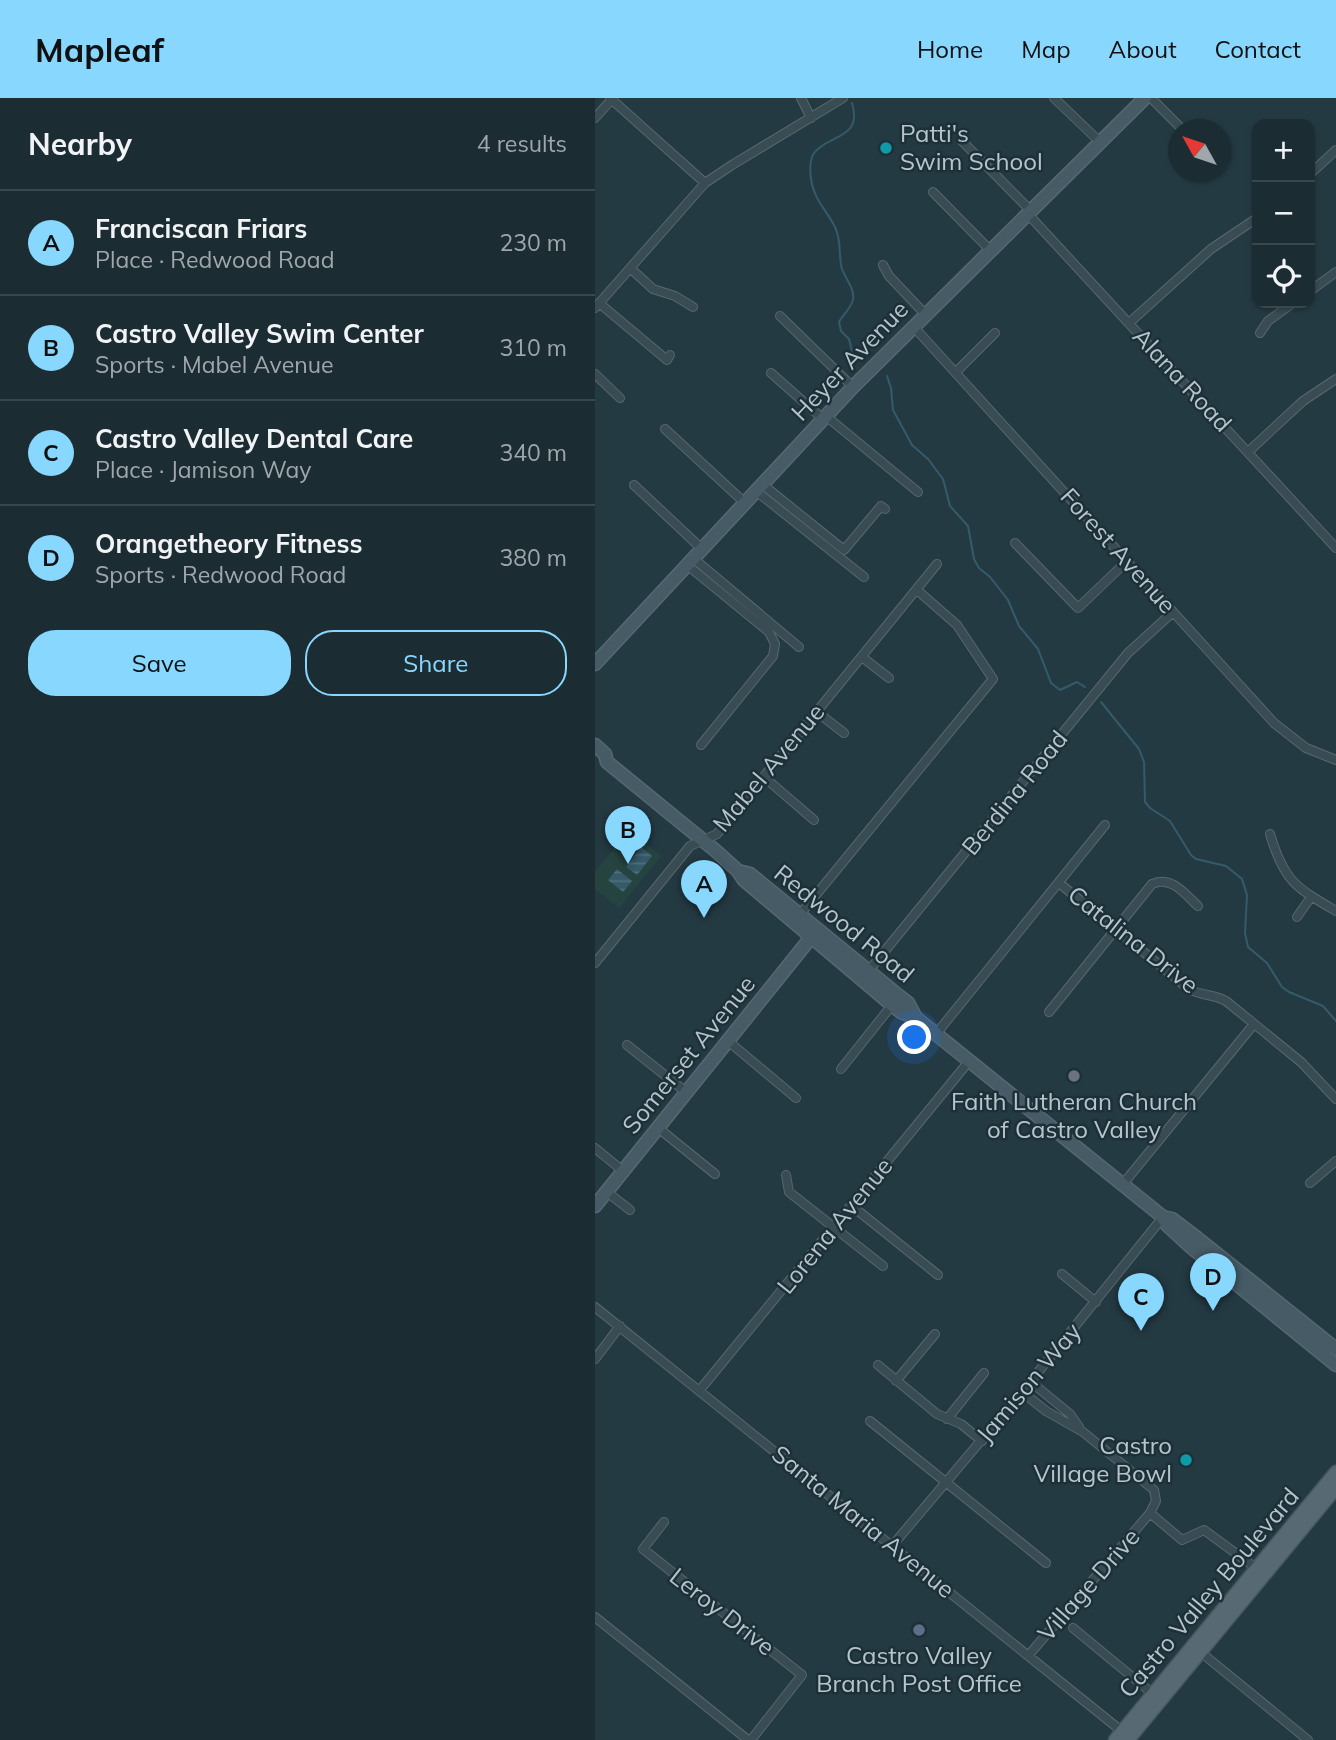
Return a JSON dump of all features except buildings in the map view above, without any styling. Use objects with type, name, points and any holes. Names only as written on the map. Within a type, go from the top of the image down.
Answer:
[{"type":"main road","name":"Heyer Avenue","points":[[595,663],[853,387],[1145,98]]},
{"type":"main road","name":"Redwood Road","points":[[595,745],[605,754],[601,761],[703,840],[738,871],[750,874],[814,934],[865,975],[908,1003],[916,1018]]},
{"type":"main road","name":"Somerset Avenue","points":[[595,1206],[814,934]]},
{"type":"main road","name":"Redwood Road","points":[[865,975],[891,1005],[916,1018],[1123,1184],[1163,1217],[1167,1225],[1191,1247],[1336,1366]]},
{"type":"main road","name":"Redwood Road","points":[[1163,1217],[1172,1219],[1197,1238],[1336,1349]]},
{"type":"main road","name":"Castro Valley Boulevard","points":[[1124,1737],[1261,1571],[1336,1472]]},
{"type":"main road","name":"Castro Valley Boulevard","points":[[1261,1571],[1336,1488]]},
{"type":"main road","name":"Castro Valley Boulevard","points":[[1124,1737],[1153,1694],[1197,1649]]},
{"type":"street","points":[[801,98],[811,118]]},
{"type":"street","points":[[670,355],[667,359],[597,306],[705,183],[843,98]]},
{"type":"street","points":[[1054,98],[1100,142]]},
{"type":"street","points":[[1145,98],[1170,119]]},
{"type":"street","points":[[595,118],[612,99],[705,183]]},
{"type":"street","name":"Alana Road","points":[[962,141],[1336,548]]},
{"type":"street","points":[[1315,169],[1336,150]]},
{"type":"street","points":[[933,192],[990,250]]},
{"type":"street","points":[[1129,323],[1211,249],[1252,221]]},
{"type":"street","points":[[884,265],[889,276],[925,314]]},
{"type":"street","points":[[630,268],[657,292],[674,296],[694,307]]},
{"type":"street","points":[[1315,287],[1336,272]]},
{"type":"street","points":[[1260,333],[1268,321],[1286,308]]},
{"type":"street","points":[[779,316],[853,387]]},
{"type":"street","name":"Forest Avenue","points":[[913,326],[1284,733],[1306,748],[1336,760]]},
{"type":"street","points":[[956,372],[995,333]]},
{"type":"street","points":[[771,373],[918,492]]},
{"type":"street","points":[[595,374],[620,398]]},
{"type":"street","points":[[1249,451],[1303,401],[1336,379]]},
{"type":"street","points":[[665,429],[745,503]]},
{"type":"street","points":[[634,485],[694,558],[769,632],[775,644],[773,656],[701,746]]},
{"type":"street","points":[[759,488],[844,550],[881,506],[885,509]]},
{"type":"street","points":[[759,488],[864,577]]},
{"type":"street","points":[[640,507],[653,490]]},
{"type":"street","points":[[1015,543],[1077,608],[1127,561]]},
{"type":"street","points":[[694,558],[796,644],[799,632]]},
{"type":"street","name":"Mabel Avenue","points":[[595,963],[689,848],[717,834],[937,564]]},
{"type":"street","points":[[797,919],[993,679],[957,625],[917,590]]},
{"type":"street","name":"Berdina Road","points":[[865,975],[1128,653],[1173,612]]},
{"type":"street","points":[[862,657],[889,678]]},
{"type":"street","points":[[817,712],[844,733]]},
{"type":"street","points":[[764,777],[814,820]]},
{"type":"street","points":[[936,1034],[1105,825]]},
{"type":"street","points":[[1270,834],[1285,875],[1311,897],[1336,911]]},
{"type":"street","points":[[1049,1012],[1152,884],[1160,880],[1168,881],[1198,906]]},
{"type":"street","name":"Catalina Drive","points":[[1059,883],[1189,989],[1196,994],[1218,996],[1254,1024],[1301,1062],[1336,1099]]},
{"type":"street","points":[[1297,917],[1311,897]]},
{"type":"street","points":[[841,1069],[891,1005]]},
{"type":"street","points":[[1123,1184],[1254,1024]]},
{"type":"street","points":[[728,1041],[796,1098]]},
{"type":"street","points":[[627,1045],[685,1092]]},
{"type":"street","name":"Lorena Avenue","points":[[699,1391],[970,1060]]},
{"type":"street","points":[[657,1127],[715,1174]]},
{"type":"street","points":[[595,1148],[623,1171]]},
{"type":"street","points":[[1310,1183],[1336,1161]]},
{"type":"street","points":[[786,1175],[789,1192],[883,1266]]},
{"type":"street","points":[[607,1192],[631,1210]]},
{"type":"street","points":[[852,1206],[938,1275]]},
{"type":"street","name":"Jamison Way","points":[[892,1546],[1031,1382],[1163,1217]]},
{"type":"street","points":[[1062,1274],[1096,1302]]},
{"type":"street","name":"Santa Maria Avenue","points":[[595,1307],[1028,1656],[1124,1737]]},
{"type":"street","points":[[595,1359],[620,1326]]},
{"type":"street","points":[[896,1381],[935,1334]]},
{"type":"street","points":[[878,1365],[937,1414],[961,1424],[982,1441]]},
{"type":"street","points":[[947,1419],[984,1373]]},
{"type":"street","points":[[1031,1382],[1070,1414],[1083,1432]]},
{"type":"street","points":[[1022,1392],[1046,1411],[1083,1432],[1154,1490],[1156,1501],[1150,1513],[1182,1540],[1204,1530],[1261,1571]]},
{"type":"street","points":[[870,1421],[1047,1563]]},
{"type":"street","name":"Village Drive","points":[[1028,1656],[1150,1513]]},
{"type":"street","name":"Leroy Drive","points":[[664,1522],[643,1549],[802,1675],[749,1740]]},
{"type":"street","points":[[595,1617],[749,1740]]},
{"type":"street","points":[[1073,1628],[1153,1694]]},
{"type":"street","points":[[1197,1649],[1308,1740]]},
{"type":"green space","points":[[629,830],[661,856],[619,908],[595,889],[595,872]]},
{"type":"water","points":[[641,847],[652,856],[637,875],[626,867]]},
{"type":"water","points":[[617,869],[632,881],[623,892],[608,880]]},
{"type":"waterway","points":[[852,103],[853,124],[849,130],[814,153],[810,169],[814,192],[837,232],[842,269],[853,291],[852,302],[839,322],[841,331],[849,339],[854,359]]},
{"type":"waterway","points":[[887,376],[893,410],[912,445],[928,459],[943,479],[950,506],[968,526],[974,559],[1008,600],[1019,626],[1038,649],[1051,683],[1060,690],[1077,682],[1085,687]]},
{"type":"waterway","points":[[1101,702],[1139,749],[1144,762],[1145,802],[1170,821],[1196,859],[1226,866],[1242,879],[1247,895],[1245,933],[1248,947],[1267,963],[1282,987],[1323,1006],[1336,1021]]},
{"type":"place","name":"Patti's Swim School","points":[[886,148]]},
{"type":"place","name":"Castro Valley Swim Center","points":[[628,864]]},
{"type":"place","name":"Franciscan Friars","points":[[704,918]]},
{"type":"place","name":"Faith Lutheran Church of Castro Valley","points":[[1074,1076]]},
{"type":"place","name":"Orangetheory Fitness","points":[[1213,1311]]},
{"type":"place","name":"Castro Valley Dental Care","points":[[1141,1331]]},
{"type":"place","name":"Castro Village Bowl","points":[[1186,1460]]},
{"type":"place","name":"Castro Valley Branch Post Office","points":[[919,1630]]}]
